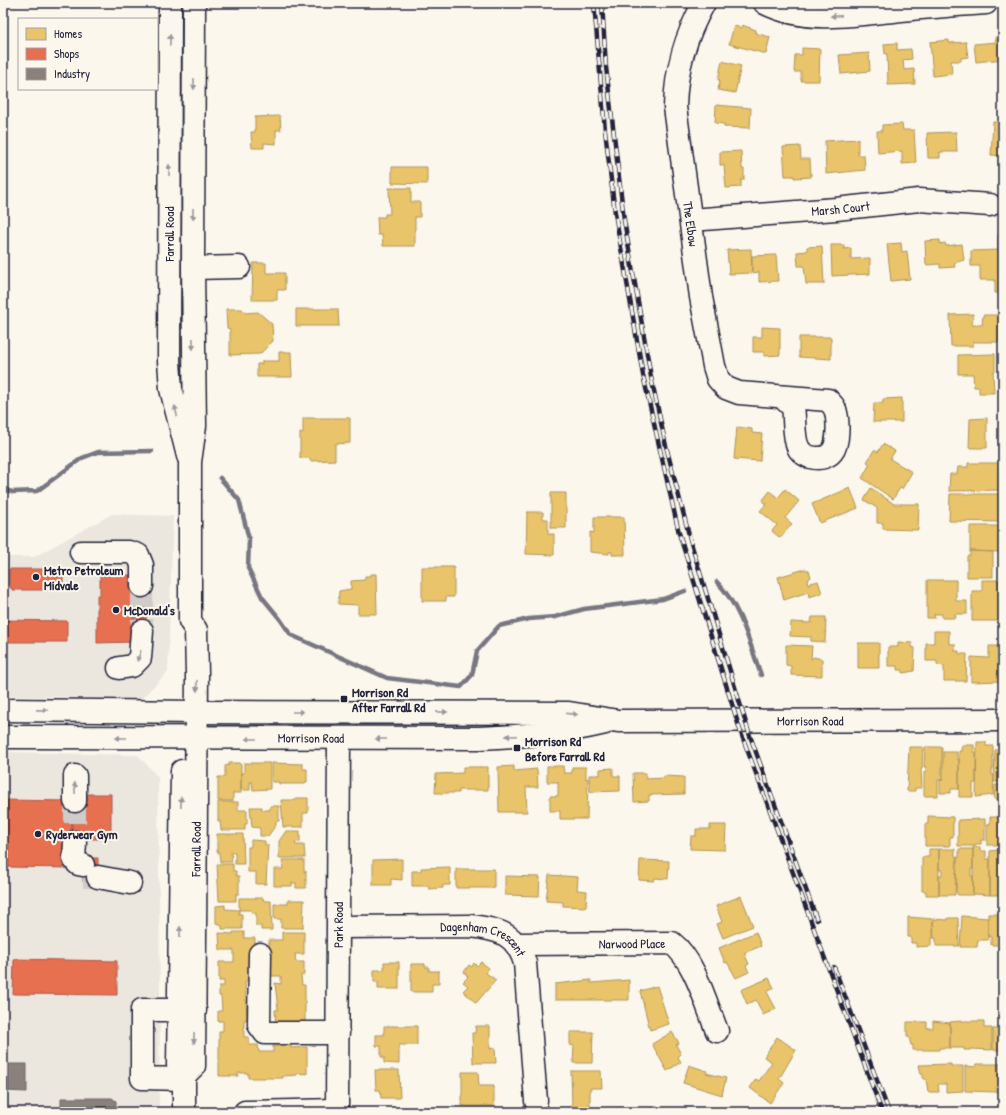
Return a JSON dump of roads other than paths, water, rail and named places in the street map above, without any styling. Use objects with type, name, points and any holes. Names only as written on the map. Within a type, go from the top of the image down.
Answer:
[{"type":"main road","name":"Farrall Road","points":[[170,3],[170,377],[179,426],[190,462]]},
{"type":"main road","name":"Farrall Road","points":[[184,1112],[184,1077],[178,1065],[187,1010],[190,712],[196,630],[190,621],[190,462],[195,426],[193,374],[194,3]]},
{"type":"main road","name":"The Elbow","points":[[704,3],[680,60],[675,82],[674,107],[701,297],[714,366],[718,379],[726,388],[739,393],[782,397]]},
{"type":"main road","points":[[765,3],[774,8],[801,14],[832,17],[951,4],[986,3]]},
{"type":"main road","points":[[170,109],[193,109]]},
{"type":"main road","points":[[169,192],[193,192]]},
{"type":"main road","name":"Marsh Court","points":[[691,220],[836,209],[919,200],[990,205]]},
{"type":"main road","points":[[193,268],[239,267]]},
{"type":"main road","points":[[169,295],[193,295]]},
{"type":"main road","points":[[170,377],[193,374]]},
{"type":"main road","points":[[78,557],[141,562],[142,586]]},
{"type":"main road","points":[[118,668],[132,666],[140,658],[142,631]]},
{"type":"main road","name":"Morrison Road","points":[[3,710],[569,713],[618,720],[1003,720]]},
{"type":"main road","name":"Morrison Road","points":[[3,737],[190,739],[480,738],[536,735],[579,730],[618,720]]},
{"type":"main road","name":"Park Road","points":[[337,1111],[340,927],[339,739]]},
{"type":"main road","points":[[75,776],[75,801]]},
{"type":"main road","points":[[85,864],[130,875]]},
{"type":"main road","name":"Dagenham Crescent","points":[[340,927],[470,926],[490,928],[500,931],[517,944],[525,963],[536,1101]]},
{"type":"main road","name":"Narwood Place","points":[[517,944],[672,943],[679,949],[690,966],[717,1031]]},
{"type":"main road","points":[[260,954],[259,1025],[265,1033],[338,1034]]},
{"type":"main road","points":[[184,1077],[142,1078],[142,1010],[187,1010]]},
{"type":"main road","points":[[245,1112],[337,1111]]},
{"type":"waterway","points":[[3,489],[12,492],[37,491],[82,458],[98,452],[152,451]]},
{"type":"waterway","points":[[220,478],[239,500],[249,539],[248,568],[262,597],[291,635],[387,678],[461,687],[472,675],[477,651],[499,626],[529,619],[555,617],[584,609],[663,599],[685,591]]},
{"type":"waterway","points":[[717,582],[732,602],[744,626],[761,675]]},
{"type":"tunnel","points":[[142,586],[142,631]]},
{"type":"tunnel","points":[[75,801],[75,842]]},
{"type":"tunnel","points":[[83,877],[98,877]]},
{"type":"railway","points":[[594,3],[605,130],[615,213],[643,375],[679,533],[741,733],[882,1112]]},
{"type":"railway","points":[[602,3],[606,67],[624,220],[651,377],[666,446],[691,543],[749,733],[817,920]]},
{"type":"railway","points":[[834,967],[889,1112]]},
{"type":"place","name":"Metro Petroleum Midvale","points":[[36,577]]},
{"type":"place","name":"McDonald's","points":[[116,610]]},
{"type":"place","name":"Morrison Rd After Farrall Rd","points":[[344,699]]},
{"type":"place","name":"Morrison Rd Before Farrall Rd","points":[[517,748]]},
{"type":"place","name":"Ryderwear Gym","points":[[38,834]]}]
